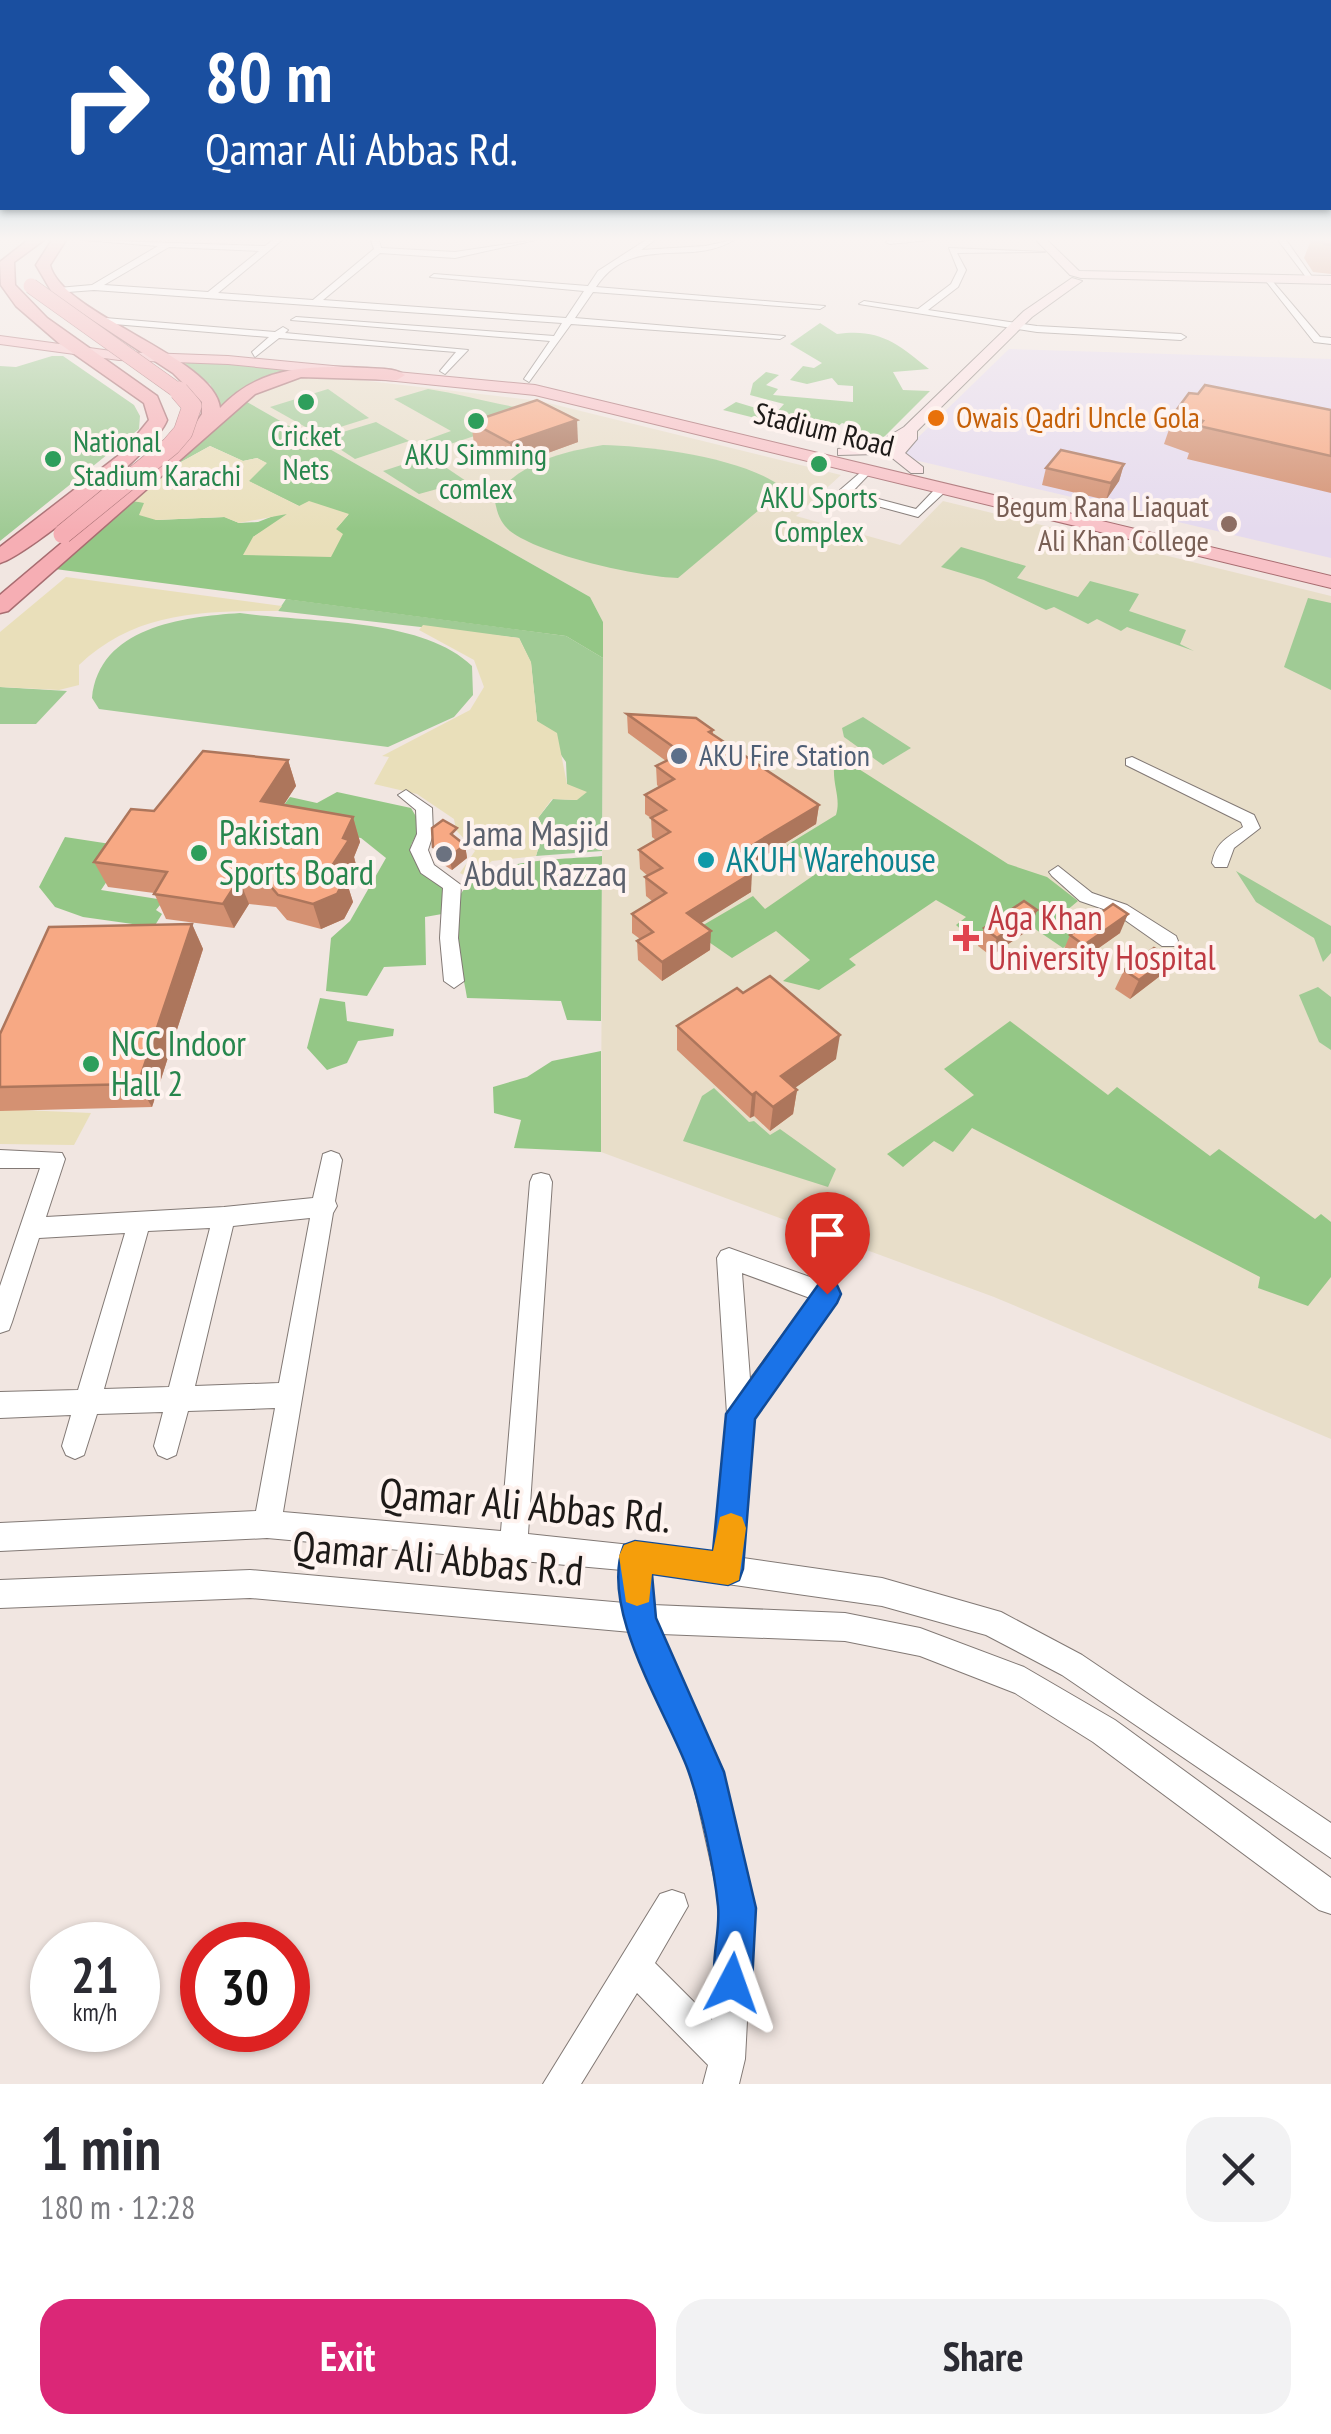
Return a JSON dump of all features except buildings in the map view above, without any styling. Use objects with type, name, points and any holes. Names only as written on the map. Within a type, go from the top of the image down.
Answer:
[{"type":"highway","points":[[0,557],[149,438],[158,412],[151,400],[64,337]]},
{"type":"highway","points":[[0,587],[158,444],[177,418],[176,408],[162,388],[100,337]]},
{"type":"highway","points":[[127,337],[202,389],[210,401],[211,414],[193,440]]},
{"type":"highway","points":[[0,606],[248,390],[277,378],[316,372],[397,376]]},
{"type":"highway","points":[[0,573],[56,533]]},
{"type":"main road","name":"Stadium Road","points":[[18,337],[32,343],[68,343]]},
{"type":"main road","name":"Stadium Road","points":[[36,337],[148,353],[534,390],[1331,582]]},
{"type":"main road","points":[[68,343],[81,337]]},
{"type":"main road","points":[[843,452],[878,448],[909,430],[1004,337]]},
{"type":"main road","name":"Stadium Road","points":[[148,353],[197,350],[529,379],[1331,570]]},
{"type":"main road","points":[[148,353],[122,366],[146,389],[151,400]]},
{"type":"main road","points":[[909,430],[909,439],[896,454],[917,470]]},
{"type":"street","points":[[255,354],[274,337]]},
{"type":"street","points":[[315,337],[463,350],[445,371]]},
{"type":"street","points":[[368,342],[373,337]]},
{"type":"street","points":[[547,337],[558,338]]},
{"type":"street","points":[[529,379],[558,338]]},
{"type":"street","points":[[868,469],[844,493],[918,513],[943,488]]},
{"type":"street","points":[[1132,762],[1248,819],[1252,828],[1230,838],[1222,848],[1221,863]]},
{"type":"street","points":[[406,795],[424,808],[425,834],[419,850],[427,869],[452,884],[450,938],[454,981]]},
{"type":"street","points":[[1058,872],[1086,897],[1121,909],[1169,940]]},
{"type":"street","points":[[0,1158],[54,1159],[0,1322]]},
{"type":"street","points":[[267,1524],[326,1206],[331,1160]]},
{"type":"street","points":[[514,1546],[541,1182]]},
{"type":"street","points":[[32,1228],[224,1217],[326,1206]]},
{"type":"street","points":[[167,1446],[224,1217]]},
{"type":"street","points":[[76,1446],[140,1222]]},
{"type":"street","points":[[728,1569],[740,1414],[729,1258],[827,1294],[740,1414]]},
{"type":"street","points":[[0,1405],[290,1394]]},
{"type":"street","name":"Qamar Ali Abbas Rd.","points":[[0,1536],[267,1524],[635,1556],[882,1592],[991,1622],[1072,1665],[1331,1842]]},
{"type":"street","points":[[635,1556],[640,1620],[706,1772],[737,1908],[724,2072]]},
{"type":"street","name":"Qamar Ali Abbas R.d","points":[[0,1594],[250,1584],[640,1620],[844,1627],[920,1642],[977,1660],[1024,1682],[1104,1731],[1331,1898]]},
{"type":"street","points":[[560,2084],[672,1906]]},
{"type":"street","points":[[635,1967],[724,2072]]},
{"type":"shaded area","points":[[1009,349],[1331,359],[1331,558],[906,458],[903,452]]},
{"type":"shaded area","name":"Aga Khan University Hospital","points":[[294,376],[325,376],[540,401],[841,475],[796,516],[900,545],[943,501],[1331,596],[1331,1439],[994,1297],[601,1152],[603,622],[590,597],[247,402],[259,390]]},
{"type":"green space","points":[[800,337],[887,339],[929,369],[893,372],[903,390],[930,391],[884,437],[845,428],[849,425],[842,423],[832,431],[837,433],[832,437],[723,410],[736,402],[775,414],[784,404],[750,395],[753,383],[766,372],[779,375],[766,385],[778,389],[773,395],[853,402],[853,386],[838,385],[832,378],[807,384],[790,380],[803,366],[814,368],[822,363],[790,344]]},
{"type":"green space","name":"National Stadium Karachi","points":[[63,356],[134,405],[140,416],[139,429],[0,541],[0,366],[16,367]]},
{"type":"green space","points":[[194,362],[292,369],[253,382],[220,407],[210,384],[174,365]]},
{"type":"green space","points":[[328,389],[369,418],[318,434],[270,407]]},
{"type":"green space","name":"AKU Simming comlex","points":[[428,389],[550,411],[429,451],[415,444],[451,431],[394,399]]},
{"type":"green space","points":[[247,402],[590,597],[603,622],[603,658],[566,636],[55,569],[133,501],[144,502],[156,520],[225,517],[239,523],[258,522],[281,513],[289,515],[253,537],[335,530],[348,515],[299,506],[248,481],[266,463],[257,458],[243,461],[210,446],[172,467]]},
{"type":"green space","points":[[376,422],[409,441],[355,459],[323,438]]},
{"type":"green space","points":[[603,445],[671,451],[723,462],[768,478],[784,489],[678,578],[616,569],[566,556],[525,540],[506,527],[494,496],[505,484],[543,460]]},
{"type":"green space","points":[[429,456],[466,481],[419,494],[383,471]]},
{"type":"green space","points":[[961,547],[1026,566],[1017,578],[1078,597],[1090,581],[1139,594],[1129,611],[1186,630],[1180,644],[1194,651],[1127,627],[1121,631],[1097,619],[1088,624],[1054,607],[1046,610],[984,580],[941,567]]},
{"type":"green space","points":[[1308,598],[1331,603],[1331,690],[1284,667]]},
{"type":"green space","points":[[286,599],[566,636],[603,658],[602,851],[536,856],[544,829],[538,818],[553,799],[577,800],[567,784],[566,762],[537,721],[531,663],[519,638],[278,611]]},
{"type":"green space","points":[[240,613],[362,625],[424,638],[472,666],[473,695],[454,717],[388,747],[99,709],[92,698],[98,674],[110,655],[127,641],[170,623]]},
{"type":"green space","points":[[0,687],[67,691],[36,724],[0,724]]},
{"type":"green space","points":[[863,717],[911,748],[883,765],[844,737],[842,728]]},
{"type":"green space","points":[[851,764],[1008,864],[1047,877],[1078,901],[1066,911],[1088,929],[1063,948],[1019,918],[976,943],[956,925],[966,917],[936,900],[849,959],[856,965],[819,990],[783,981],[810,960],[776,931],[732,958],[693,931],[753,896],[765,909],[817,873],[787,845],[836,815],[834,768]]},
{"type":"green space","points":[[337,792],[411,808],[421,825],[411,845],[421,871],[444,887],[442,914],[425,917],[426,965],[384,967],[367,996],[326,991],[331,938],[350,921],[386,858],[361,838],[299,828],[264,831],[290,797],[317,803]]},
{"type":"green space","points":[[65,837],[130,847],[101,890],[164,900],[156,910],[162,914],[154,927],[83,917],[55,907],[39,887]]},
{"type":"green space","points":[[602,856],[601,1021],[567,1020],[561,1001],[467,998],[455,921],[459,898],[468,885],[483,875],[523,863]]},
{"type":"green space","points":[[1236,871],[1331,926],[1331,953],[1323,962],[1314,938],[1256,902]]},
{"type":"green space","points":[[1318,987],[1331,997],[1331,1050],[1319,1042],[1299,995]]},
{"type":"green space","points":[[320,998],[345,1002],[347,1021],[394,1029],[393,1036],[358,1041],[347,1063],[327,1070],[307,1048]]},
{"type":"green space","points":[[1010,1021],[1108,1095],[1117,1087],[1210,1156],[1219,1149],[1315,1219],[1321,1214],[1331,1222],[1331,1277],[1308,1306],[1258,1288],[1260,1277],[972,1128],[953,1152],[934,1141],[903,1167],[887,1154],[974,1095],[944,1069]]},
{"type":"green space","points":[[601,1051],[601,1152],[514,1148],[521,1120],[494,1113],[493,1087],[527,1077],[552,1061]]},
{"type":"green space","points":[[714,1088],[749,1122],[754,1121],[770,1135],[780,1129],[836,1169],[828,1187],[683,1141],[702,1096]]},
{"type":"sand","points":[[210,446],[243,461],[257,458],[267,463],[249,481],[299,506],[309,501],[349,514],[336,529],[343,534],[331,557],[243,555],[253,537],[287,514],[239,523],[224,517],[156,520],[139,515],[144,503],[133,501],[172,467]]},
{"type":"sand","points":[[66,577],[282,606],[278,611],[197,614],[147,624],[101,647],[79,665],[79,685],[59,690],[0,687],[0,632]]},
{"type":"sand","points":[[423,625],[519,638],[531,662],[537,721],[557,733],[567,784],[587,792],[577,800],[552,799],[538,818],[544,829],[536,856],[492,861],[469,878],[460,873],[475,851],[456,830],[454,819],[417,794],[374,784],[389,757],[382,756],[470,710],[484,687],[474,660],[419,630]]},
{"type":"sand","points":[[0,1109],[91,1113],[74,1145],[0,1144]]},
{"type":"slow traffic","points":[[637,1590],[635,1556],[728,1569],[731,1528]]},
{"type":"place","name":"Cricket Nets","points":[[306,402]]},
{"type":"place","name":"Owais Qadri Uncle Gola","points":[[936,418]]},
{"type":"place","name":"AKU Simming comlex","points":[[476,421]]},
{"type":"place","name":"National Stadium Karachi","points":[[53,459]]},
{"type":"place","name":"AKU Sports Complex","points":[[819,464]]},
{"type":"place","name":"Begum Rana Liaquat Ali Khan College","points":[[1229,524]]},
{"type":"place","name":"AKU Fire Station","points":[[679,756]]},
{"type":"place","name":"Pakistan Sports Board","points":[[199,853]]},
{"type":"place","name":"Jama Masjid Abdul Razzaq","points":[[444,854]]},
{"type":"place","name":"AKUH Warehouse","points":[[706,860]]},
{"type":"place","name":"Aga Khan University Hospital","points":[[966,938]]},
{"type":"place","name":"NCC Indoor Hall 2","points":[[91,1064]]},
{"type":"route","points":[[732,1983],[737,1908],[706,1772],[640,1620],[635,1556],[728,1569],[740,1414],[827,1294]]}]
